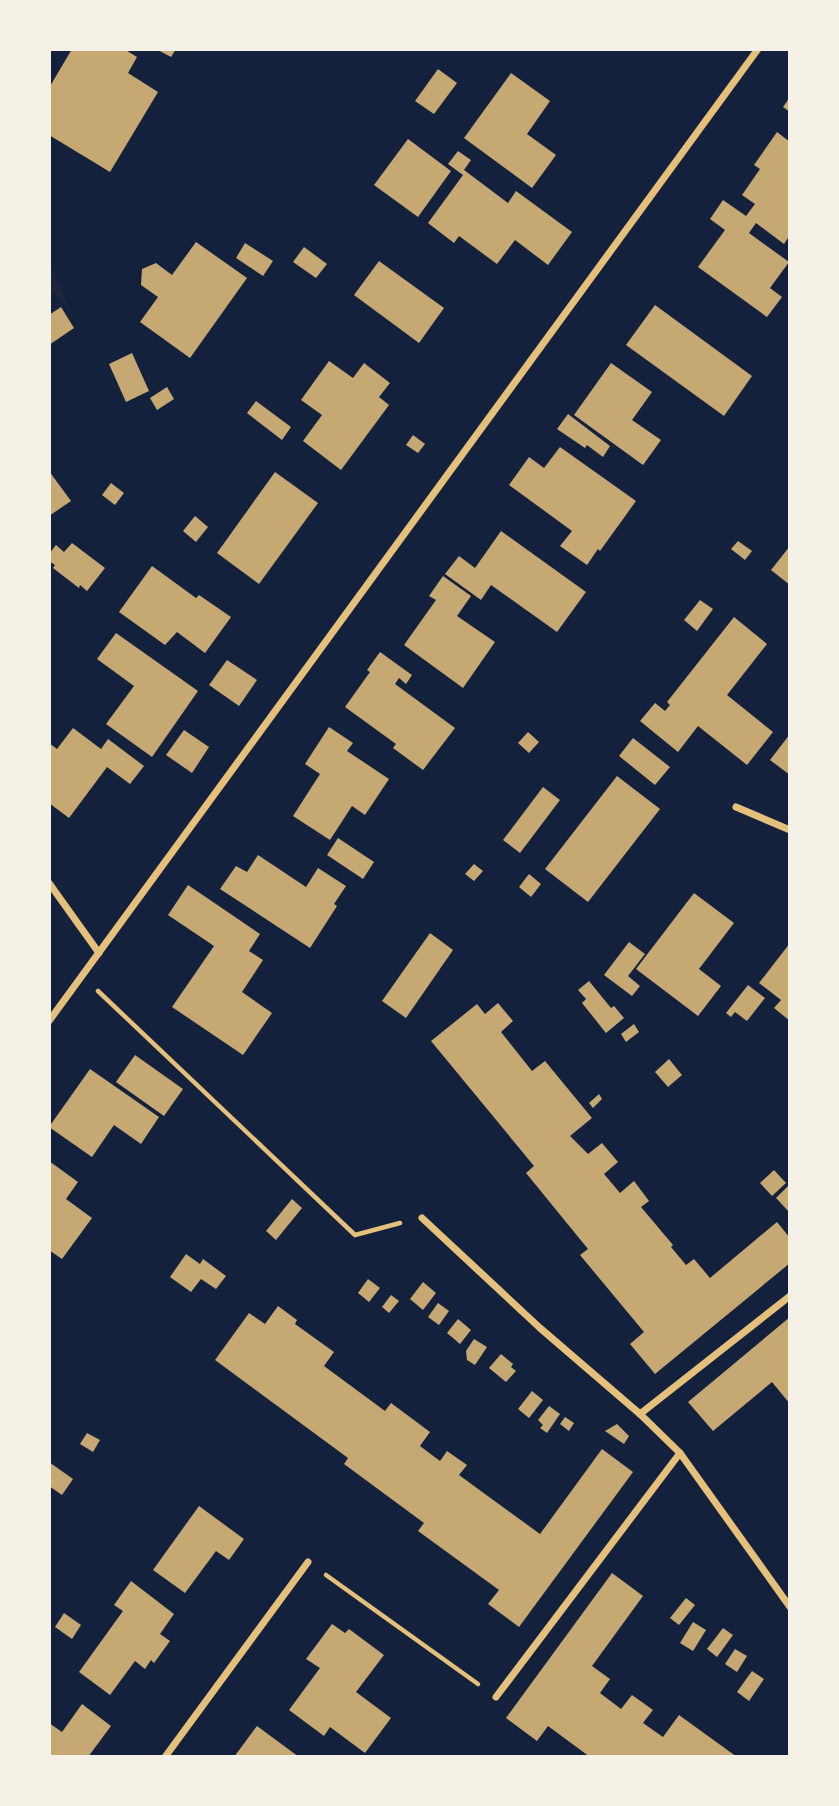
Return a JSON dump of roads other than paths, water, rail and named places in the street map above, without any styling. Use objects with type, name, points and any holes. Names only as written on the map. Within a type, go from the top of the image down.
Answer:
[{"type":"street","points":[[49,1021],[758,49]]},
{"type":"street","points":[[736,807],[790,830]]},
{"type":"street","points":[[49,883],[99,953]]},
{"type":"street","points":[[422,1218],[680,1453],[790,1607]]},
{"type":"street","points":[[640,1414],[790,1296]]},
{"type":"street","points":[[496,1697],[680,1453]]},
{"type":"street","points":[[165,1757],[308,1562]]}]
